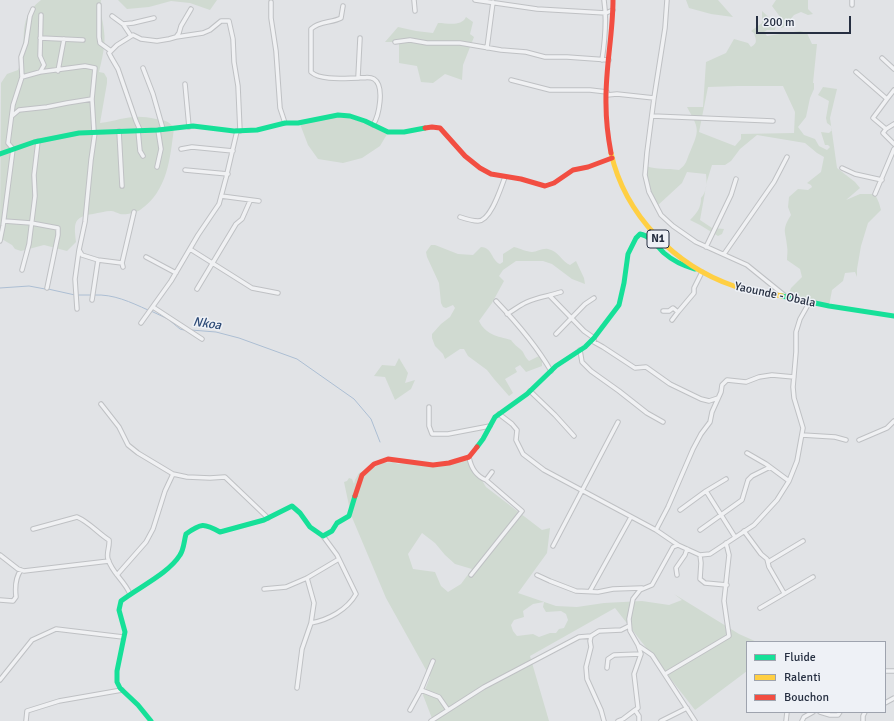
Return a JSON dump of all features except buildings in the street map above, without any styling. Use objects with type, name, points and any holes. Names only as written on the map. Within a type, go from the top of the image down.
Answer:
[{"type":"main road","name":"Yaounde - Obala","points":[[613,0],[606,117],[612,158],[624,190],[645,223],[656,237],[677,255],[700,270],[728,284],[750,291],[786,297],[809,303],[894,316]]},
{"type":"main road","points":[[0,154],[38,141],[94,132],[161,130],[189,127],[239,131],[257,130],[285,123],[298,123],[338,115],[350,116],[388,132],[404,132],[432,127],[440,128],[465,156],[480,168],[491,174],[521,179],[546,186],[554,183],[573,170],[588,167],[612,158]]},
{"type":"main road","points":[[151,721],[138,705],[122,690],[117,682],[117,671],[125,632],[119,610],[121,601],[165,571],[174,563],[181,554],[186,534],[199,524],[206,524],[220,532],[233,529],[268,518],[292,506],[300,513],[310,527],[323,536],[332,531],[337,523],[349,516],[362,475],[374,464],[388,460],[433,465],[449,463],[468,457],[483,439],[499,414],[530,391],[551,371],[594,338],[619,305],[628,254],[636,238],[640,234],[647,235],[667,255],[688,267],[700,270]]},
{"type":"street","points":[[414,0],[415,11]]},
{"type":"street","points":[[475,0],[537,9],[606,13],[613,10]]},
{"type":"street","points":[[602,60],[605,39],[606,13],[604,0]]},
{"type":"street","points":[[667,0],[665,28],[654,98],[645,175],[649,192],[661,215],[673,226],[696,242],[747,265],[786,297]]},
{"type":"street","points":[[852,0],[852,5]]},
{"type":"street","points":[[270,2],[276,51],[280,108],[285,123]]},
{"type":"street","points":[[487,48],[493,2]]},
{"type":"street","points":[[99,5],[100,43],[111,51]]},
{"type":"street","points":[[343,6],[341,18],[314,26],[311,29],[311,72],[316,76],[372,78],[376,80],[380,100],[379,111],[373,125]]},
{"type":"street","points":[[0,241],[13,149],[8,143],[13,105],[22,76],[21,57],[26,43],[30,16],[33,9]]},
{"type":"street","points":[[176,37],[191,9]]},
{"type":"street","points":[[40,72],[44,65],[40,56],[41,15]]},
{"type":"street","points":[[112,16],[123,24],[132,36],[134,35],[141,39],[157,41],[169,40],[176,37],[203,33],[210,30],[221,21],[229,21],[234,39],[234,62],[238,86],[239,131],[219,204],[176,274],[141,323]]},
{"type":"street","points":[[123,24],[133,24],[154,18]]},
{"type":"street","points":[[132,36],[111,51],[109,55],[118,69],[136,121],[139,130],[140,151],[143,156]]},
{"type":"street","points":[[40,38],[83,40]]},
{"type":"street","points":[[359,78],[360,38]]},
{"type":"street","points":[[58,71],[64,39]]},
{"type":"street","points":[[395,42],[410,40],[427,43],[460,43],[487,48],[526,52],[545,57],[610,60]]},
{"type":"street","points":[[882,58],[894,69]]},
{"type":"street","points":[[22,76],[85,66],[95,68],[92,100],[94,132],[86,222],[79,250],[75,279],[77,309]]},
{"type":"street","points":[[142,68],[153,94],[161,130],[161,149],[157,167]]},
{"type":"street","points":[[856,72],[887,99]]},
{"type":"street","points":[[511,80],[550,90],[590,90],[654,98]]},
{"type":"street","points":[[185,84],[189,127]]},
{"type":"street","points":[[886,129],[873,118],[894,90]]},
{"type":"street","points":[[12,116],[19,110],[92,100]]},
{"type":"street","points":[[652,116],[773,121]]},
{"type":"street","points":[[894,124],[883,133],[894,144]]},
{"type":"street","points":[[118,131],[122,186]]},
{"type":"street","points":[[22,270],[29,244],[35,196],[34,175],[38,141]]},
{"type":"street","points":[[181,149],[192,147],[233,151]]},
{"type":"street","points":[[875,194],[894,149]]},
{"type":"street","points":[[724,254],[774,182],[787,157]]},
{"type":"street","points":[[842,168],[855,174],[882,180]]},
{"type":"street","points":[[185,170],[228,174]]},
{"type":"street","points":[[460,217],[479,221],[485,219],[491,210],[505,177]]},
{"type":"street","points":[[706,247],[731,195],[736,179]]},
{"type":"street","points":[[221,196],[258,201]]},
{"type":"street","points":[[197,289],[236,224],[242,219],[250,201]]},
{"type":"street","points":[[79,250],[82,255],[123,265],[134,212]]},
{"type":"street","points":[[4,221],[31,223],[58,228],[58,235],[47,288]]},
{"type":"street","points":[[190,249],[252,288],[278,293]]},
{"type":"street","points":[[146,257],[176,274]]},
{"type":"street","points":[[92,300],[98,260]]},
{"type":"street","points":[[672,320],[694,293],[694,288],[700,270]]},
{"type":"street","points":[[507,314],[526,302],[561,292]]},
{"type":"street","points":[[550,296],[594,338],[594,342],[599,346],[636,368],[646,367],[670,384],[701,400],[718,398]]},
{"type":"street","points":[[556,334],[585,304],[594,298]]},
{"type":"street","points":[[496,301],[541,354],[551,371]]},
{"type":"street","points":[[499,414],[517,430],[516,440],[523,454],[544,470],[656,530],[678,544],[700,555],[710,554],[754,525],[777,500],[789,481],[797,461],[803,428],[794,398],[796,332],[800,319],[809,303]]},
{"type":"street","points":[[153,307],[202,339]]},
{"type":"street","points":[[663,311],[669,311],[673,308],[678,312]]},
{"type":"street","points":[[580,350],[582,362],[591,371],[647,413],[663,422]]},
{"type":"street","points":[[656,530],[668,508],[693,449],[701,434],[710,422],[712,412],[721,392],[722,385],[727,380],[746,382],[758,377],[772,374],[794,378]]},
{"type":"street","points":[[530,391],[574,436]]},
{"type":"street","points":[[101,404],[119,426],[128,445],[138,453],[173,474],[187,478],[225,477],[268,518]]},
{"type":"street","points":[[429,407],[429,426],[432,434],[448,434],[491,426]]},
{"type":"street","points":[[859,440],[887,428],[894,421]]},
{"type":"street","points":[[553,546],[618,422]]},
{"type":"street","points":[[802,435],[835,437],[846,440]]},
{"type":"street","points":[[747,453],[789,481]]},
{"type":"street","points":[[468,457],[475,473],[486,480],[522,511],[471,575]]},
{"type":"street","points":[[700,530],[742,500],[748,480],[752,476],[770,467]]},
{"type":"street","points":[[486,480],[492,472]]},
{"type":"street","points":[[117,574],[146,542],[153,529],[165,492],[173,474]]},
{"type":"street","points":[[680,510],[706,491],[726,479]]},
{"type":"street","points":[[706,491],[735,537]]},
{"type":"street","points":[[590,592],[631,517]]},
{"type":"street","points":[[33,529],[77,518],[84,520],[98,533],[109,540],[110,546],[107,556],[112,568],[126,584],[130,594]]},
{"type":"street","points":[[744,531],[761,554],[767,559],[784,593]]},
{"type":"street","points":[[311,623],[320,622],[330,618],[354,599],[356,594],[339,559],[323,536]]},
{"type":"street","points":[[768,562],[803,541]]},
{"type":"street","points":[[664,674],[729,636],[724,601],[729,555],[726,543]]},
{"type":"street","points":[[538,575],[576,591],[590,592],[618,589],[638,589],[652,585],[673,547],[678,544]]},
{"type":"street","points":[[678,575],[676,568],[686,555],[688,549]]},
{"type":"street","points":[[0,555],[24,571],[109,561]]},
{"type":"street","points":[[700,555],[700,579],[704,583],[726,585]]},
{"type":"street","points":[[264,589],[286,587],[307,578],[339,559]]},
{"type":"street","points":[[0,600],[12,601],[16,597],[15,589],[17,575],[21,570]]},
{"type":"street","points":[[760,608],[813,576]]},
{"type":"street","points":[[297,688],[302,649],[311,623],[314,603],[307,578]]},
{"type":"street","points":[[618,721],[638,708],[634,674],[641,654],[630,631],[629,619],[633,599],[640,590],[645,587]]},
{"type":"street","points":[[431,721],[484,687],[579,637],[591,636],[599,631],[621,630],[629,626]]},
{"type":"street","points":[[0,680],[32,640],[56,629],[123,637]]},
{"type":"street","points":[[591,636],[591,647],[586,667],[587,678],[601,710],[604,721]]},
{"type":"street","points":[[638,645],[652,655],[695,721]]},
{"type":"street","points":[[607,668],[608,659],[614,655],[641,654]]},
{"type":"street","points":[[410,710],[421,690],[433,661]]},
{"type":"street","points":[[26,721],[27,711],[59,701],[122,690]]},
{"type":"street","points":[[421,690],[439,697],[448,710]]},
{"type":"street","points":[[661,721],[687,708]]},
{"type":"street","points":[[634,710],[639,716],[639,721]]},
{"type":"street","points":[[802,721],[804,716],[811,713]]},
{"type":"street","points":[[822,713],[830,716],[838,715],[839,713]]},
{"type":"shaded area","points":[[41,0],[101,0],[100,8],[104,27],[104,41],[99,72],[104,73],[107,78],[107,83],[100,123],[134,117],[148,117],[164,120],[174,128],[169,162],[162,184],[157,193],[140,210],[130,214],[120,214],[109,211],[86,215],[78,219],[75,226],[76,242],[67,251],[44,245],[21,251],[15,249],[12,245],[0,238],[1,83],[7,74],[18,70],[22,60],[27,16]]},
{"type":"shaded area","points":[[118,0],[217,0],[210,10],[190,3],[171,1],[149,7],[127,9]]},
{"type":"shaded area","points":[[686,0],[718,0],[733,17],[711,14],[689,8]]},
{"type":"shaded area","points":[[776,0],[808,0],[808,9],[813,14],[808,15],[801,12],[794,15],[784,27],[781,28],[781,18],[772,6]]},
{"type":"shaded area","points":[[762,11],[776,24],[775,30],[767,30],[764,32],[767,36],[800,31],[807,33],[812,44],[817,44],[813,83],[814,89],[810,98],[806,117],[798,127],[804,135],[815,139],[819,146],[827,150],[830,147],[825,145],[821,132],[829,133],[832,130],[837,168],[855,182],[860,188],[846,200],[860,194],[875,194],[879,203],[881,210],[868,223],[861,246],[857,277],[855,272],[845,273],[843,281],[832,290],[829,306],[787,298],[791,288],[802,277],[800,269],[787,260],[785,228],[791,215],[788,207],[789,197],[798,189],[808,190],[812,187],[807,183],[821,172],[824,157],[805,143],[757,135],[740,149],[731,161],[725,165],[712,165],[706,185],[706,174],[687,172],[682,183],[656,207],[648,182],[646,166],[679,170],[685,164],[697,133],[696,125],[687,107],[703,107],[706,62],[726,53],[734,39],[748,43],[751,47],[753,46],[756,43],[756,39],[754,33],[751,31],[762,23]],"holes":[[[783,86],[795,112],[794,133],[741,134],[741,139],[735,146],[699,132],[708,87]]]},
{"type":"shaded area","points":[[466,17],[473,22],[470,34],[474,37],[463,65],[462,80],[445,74],[433,83],[421,82],[417,66],[399,63],[399,42],[385,42],[398,27],[433,33],[438,23],[458,23]]},
{"type":"shaded area","points":[[823,87],[837,89],[830,118],[831,126],[827,123],[826,118],[829,101],[818,95]]},
{"type":"shaded area","points":[[338,117],[350,118],[389,131],[380,146],[362,158],[343,163],[318,159],[308,145],[300,124]]},
{"type":"shaded area","points":[[705,190],[700,220],[712,228],[724,229],[722,234],[718,236],[690,220],[698,210]]},
{"type":"shaded area","points":[[431,245],[435,245],[458,254],[473,255],[481,247],[485,248],[500,264],[503,262],[503,254],[514,247],[532,252],[548,249],[558,254],[567,264],[570,265],[576,261],[584,278],[585,284],[572,279],[552,264],[543,261],[516,261],[503,270],[499,276],[504,281],[492,303],[479,321],[489,332],[511,340],[529,361],[539,356],[542,358],[542,366],[526,372],[520,365],[515,368],[517,372],[505,379],[513,393],[509,396],[487,370],[468,356],[464,349],[460,349],[445,359],[443,354],[435,346],[432,334],[450,317],[455,308],[453,305],[446,308],[443,307],[441,303],[439,283],[426,252]]},
{"type":"shaded area","points":[[399,358],[408,373],[405,383],[415,380],[411,389],[395,400],[385,377],[374,376],[382,365],[395,366]]},
{"type":"shaded area","points":[[468,457],[486,487],[542,530],[550,528],[547,553],[518,593],[556,606],[577,607],[604,603],[642,601],[669,605],[682,600],[674,594],[739,634],[755,641],[746,641],[746,672],[695,710],[615,608],[530,656],[549,721],[433,721],[423,695],[430,677],[386,598],[351,515],[344,482],[349,478],[352,479],[354,484],[359,473],[383,463],[393,462],[398,464],[416,462],[433,465]],"holes":[[[422,533],[435,543],[455,564],[472,569],[461,584],[448,592],[441,586],[435,572],[413,569],[408,554]],[[544,602],[543,607],[546,612],[561,611],[566,614],[568,620],[564,628],[559,629],[556,633],[550,633],[539,637],[533,634],[517,636],[511,625],[514,620],[524,617],[523,611],[533,604]]]},
{"type":"waterway","name":"Nkoa","points":[[0,288],[29,286],[45,289]]},
{"type":"waterway","name":"Nkoa","points":[[48,289],[75,295]]},
{"type":"waterway","name":"Nkoa","points":[[78,295],[91,295]]},
{"type":"waterway","name":"Nkoa","points":[[94,295],[115,297],[148,310]]},
{"type":"waterway","name":"Nkoa","points":[[151,311],[168,319],[180,329],[184,330]]},
{"type":"waterway","name":"Nkoa","points":[[191,330],[216,332],[239,338],[297,359],[354,399],[371,419],[380,442]]},
{"type":"traffic: fast","points":[[0,154],[34,142],[79,133],[158,130],[193,126],[234,131],[257,130],[285,123],[298,123],[338,115],[350,116],[365,121],[388,132],[404,132],[425,128]]},
{"type":"traffic: fast","points":[[477,447],[495,417],[527,394],[556,366],[585,347],[594,338],[619,305],[628,254],[636,238],[640,234],[651,239],[671,258],[683,265],[695,269]]},
{"type":"traffic: fast","points":[[782,296],[829,306],[894,316]]},
{"type":"traffic: fast","points":[[151,721],[138,705],[120,688],[117,682],[117,671],[125,632],[119,610],[121,601],[161,574],[175,562],[182,550],[186,534],[199,526],[210,527],[220,532],[264,520],[292,506],[300,513],[310,527],[323,536],[332,531],[337,523],[349,516],[355,496]]},
{"type":"traffic: slow","points":[[611,153],[618,176],[628,197],[641,217],[656,235],[673,251],[692,266],[712,277],[740,288],[782,296]]},
{"type":"traffic: jam","points":[[611,153],[607,123],[606,91],[613,0]]},
{"type":"traffic: jam","points":[[425,128],[440,128],[465,156],[480,168],[491,174],[521,179],[545,186],[554,183],[573,170],[588,167],[612,158]]},
{"type":"traffic: jam","points":[[355,496],[362,475],[374,464],[388,459],[433,465],[449,463],[469,457],[477,447]]}]
